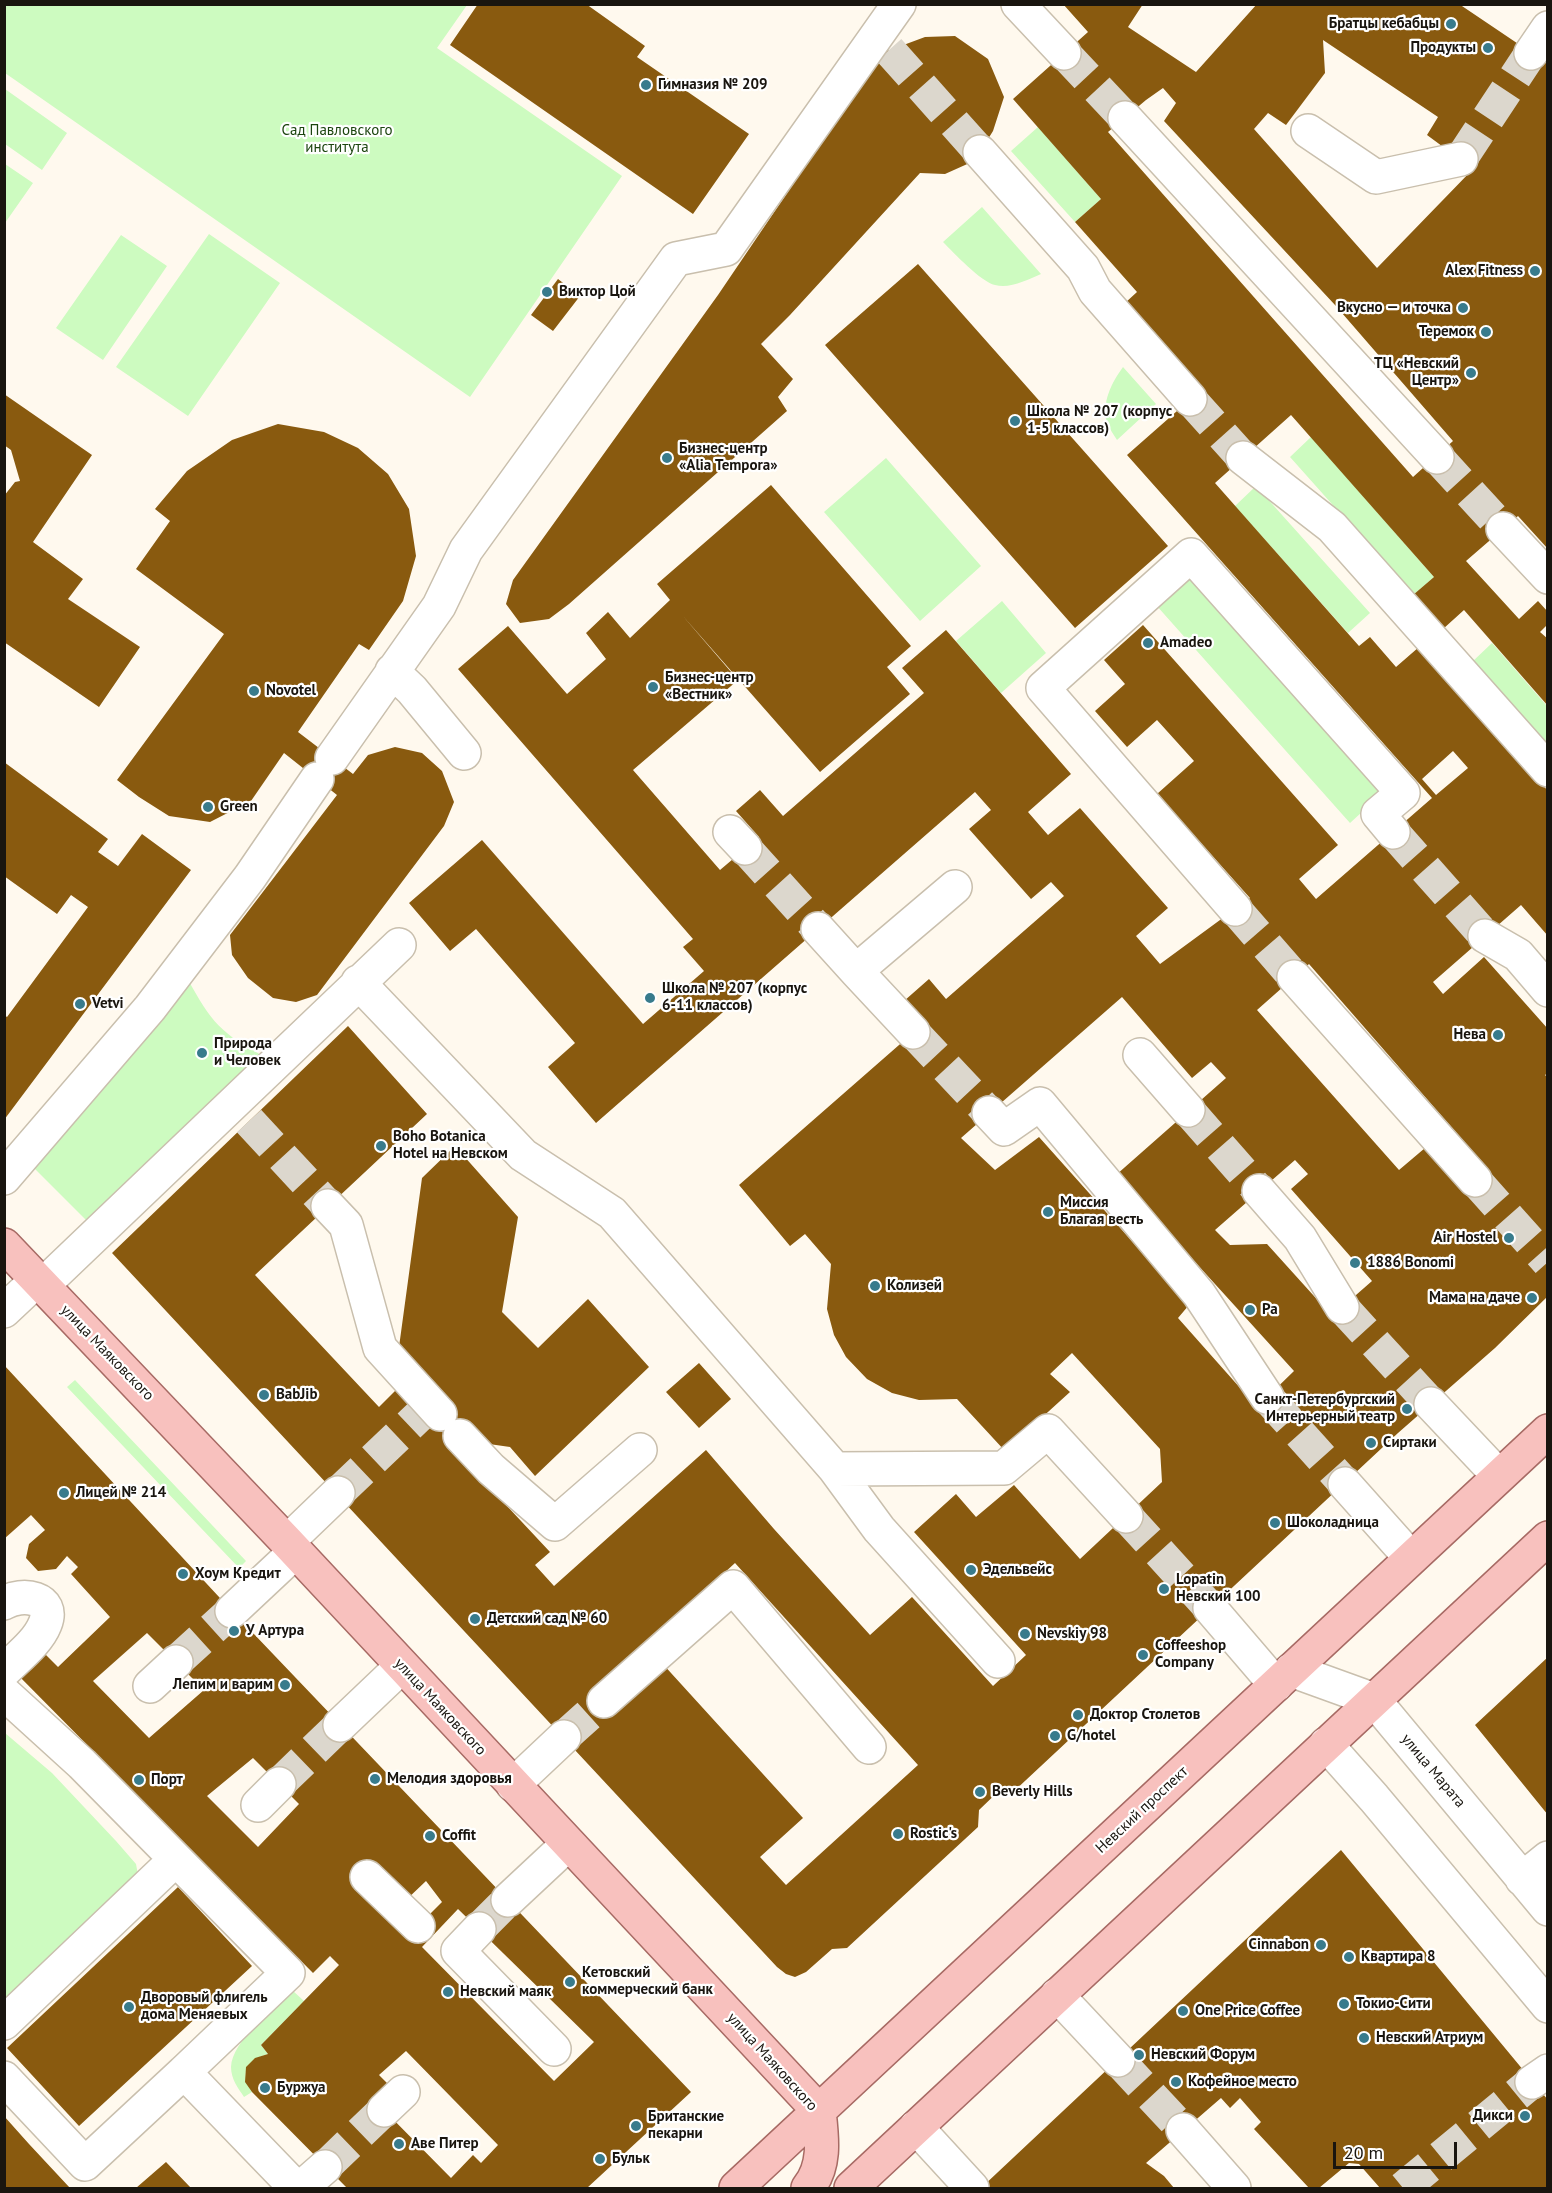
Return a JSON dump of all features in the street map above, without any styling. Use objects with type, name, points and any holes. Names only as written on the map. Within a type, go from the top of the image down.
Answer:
[{"type":"main road","name":"улица Маяковского","points":[[4,1245],[291,1547],[819,2111],[823,2148],[816,2178],[808,2188]]},
{"type":"main road","name":"Невский проспект","points":[[736,2188],[1548,1431]]},
{"type":"main road","points":[[851,2188],[1548,1538]]},
{"type":"street","points":[[4,1178],[150,1008],[250,877],[439,606],[466,550],[676,259],[726,249],[883,43],[900,4]]},
{"type":"street","points":[[1018,4],[1064,53]]},
{"type":"street","points":[[1125,118],[1437,457]]},
{"type":"street","points":[[1308,131],[1376,177],[1461,159]]},
{"type":"street","points":[[980,152],[1083,268],[1095,291],[1190,399]]},
{"type":"street","points":[[1243,458],[1332,527],[1548,770]]},
{"type":"street","points":[[1503,529],[1548,577]]},
{"type":"street","points":[[1235,909],[1043,688],[1073,645],[1191,555],[1402,793],[1378,814],[1394,832]]},
{"type":"street","points":[[392,671],[412,690],[464,753]]},
{"type":"street","points":[[856,971],[955,887]]},
{"type":"street","points":[[818,929],[914,1032]]},
{"type":"street","points":[[1485,936],[1518,955],[1548,990]]},
{"type":"street","points":[[4,1311],[240,1112],[358,982],[399,945]]},
{"type":"street","points":[[1294,977],[1475,1180]]},
{"type":"street","points":[[358,982],[523,1155],[612,1214],[835,1469],[879,1529],[998,1661]]},
{"type":"street","points":[[1140,1055],[1188,1110]]},
{"type":"street","points":[[989,1113],[1004,1129],[1040,1104],[1199,1294],[1267,1397]]},
{"type":"street","points":[[1259,1191],[1300,1238],[1342,1307]]},
{"type":"street","points":[[328,1206],[346,1225],[380,1348],[438,1417],[491,1469],[555,1524],[640,1450]]},
{"type":"street","points":[[1431,1404],[1499,1476]]},
{"type":"street","points":[[835,1469],[1004,1468],[1048,1431],[1126,1516]]},
{"type":"street","points":[[1345,1484],[1411,1558]]},
{"type":"street","points":[[232,1611],[338,1494]]},
{"type":"street","points":[[604,1701],[733,1587],[869,1747]]},
{"type":"street","points":[[4,1603],[14,1597],[33,1597],[46,1611],[46,1622],[35,1639],[4,1671]]},
{"type":"street","points":[[1210,1608],[1284,1678],[1374,1700]]},
{"type":"street","points":[[150,1686],[176,1662]]},
{"type":"street","points":[[340,1725],[402,1666]]},
{"type":"street","points":[[4,1693],[82,1764],[288,1973],[85,2164],[4,2078]]},
{"type":"street","name":"улица Марата","points":[[1374,1700],[1548,1910]]},
{"type":"street","points":[[513,1785],[564,1737]]},
{"type":"street","points":[[1326,1744],[1548,2007]]},
{"type":"street","points":[[508,1900],[568,1844]]},
{"type":"street","points":[[1522,1879],[1548,1857]]},
{"type":"street","points":[[4,2023],[175,1860]]},
{"type":"street","points":[[367,1877],[446,1936],[554,2049]]},
{"type":"street","points":[[1057,1995],[1118,2060]]},
{"type":"street","points":[[184,2072],[296,2188]]},
{"type":"street","points":[[916,2127],[972,2188]]},
{"type":"street","points":[[1184,2130],[1234,2188]]},
{"type":"green space","name":"Сад Павловского института","points":[[5,4],[467,5],[437,48],[622,176],[470,397],[5,73]]},
{"type":"green space","points":[[5,89],[67,133],[42,170],[5,144]]},
{"type":"green space","points":[[1038,127],[1101,199],[1075,222],[1011,151]]},
{"type":"green space","points":[[5,164],[33,183],[5,223]]},
{"type":"green space","points":[[982,207],[1041,274],[1012,285],[995,285],[975,273],[943,242]]},
{"type":"green space","points":[[209,234],[280,283],[188,416],[116,367]]},
{"type":"green space","points":[[121,235],[167,266],[103,360],[56,328]]},
{"type":"green space","points":[[1123,367],[1156,404],[1117,440],[1107,423],[1105,408],[1115,379]]},
{"type":"green space","points":[[1311,437],[1434,577],[1413,595],[1290,457]]},
{"type":"green space","points":[[886,458],[981,566],[920,621],[824,512]]},
{"type":"green space","points":[[1256,486],[1370,613],[1348,633],[1235,506]]},
{"type":"green space","points":[[1191,572],[1386,790],[1350,823],[1156,605]]},
{"type":"green space","points":[[1002,601],[1046,653],[1001,693],[956,641]]},
{"type":"green space","points":[[1492,643],[1547,706],[1547,748],[1472,662]]},
{"type":"green space","points":[[187,978],[203,1006],[219,1026],[238,1041],[267,1058],[92,1226],[30,1164]]},
{"type":"green space","points":[[75,1380],[246,1561],[239,1568],[67,1387]]},
{"type":"green space","points":[[5,1733],[52,1773],[116,1841],[136,1864],[138,1875],[5,2000]]},
{"type":"green space","points":[[292,1990],[304,2001],[261,2045],[268,2054],[250,2063],[247,2068],[246,2078],[252,2092],[244,2097],[232,2075],[233,2057],[246,2036]]},
{"type":"building","name":"Гимназия № 209","points":[[478,4],[586,4],[645,46],[637,57],[749,134],[693,214],[450,45]]},
{"type":"building","points":[[1063,4],[1143,4],[1128,27],[1196,72],[1257,4],[1459,4],[1548,64],[1548,549],[1518,516],[1466,561],[1519,619],[1538,601],[1548,612],[1548,624],[1540,632],[1548,639],[1548,706],[1464,610],[1443,629],[1413,595],[1434,577],[1291,415],[1215,483],[1359,646],[1370,637],[1396,667],[1419,647],[1548,791],[1548,936],[1521,905],[1433,982],[1443,994],[1484,957],[1548,1029],[1548,1073],[1545,1075],[1548,1078],[1548,1296],[1495,1348],[1398,1433],[1011,1794],[1004,1786],[979,1810],[978,1827],[847,1948],[832,1949],[806,1972],[795,1977],[777,1967],[112,1253],[348,1026],[427,1114],[255,1275],[379,1407],[397,1389],[399,1347],[422,1178],[455,1146],[518,1217],[502,1312],[538,1348],[588,1299],[649,1367],[535,1476],[510,1447],[482,1443],[449,1444],[550,1552],[535,1565],[554,1586],[706,1450],[870,1635],[912,1597],[993,1686],[1026,1655],[914,1532],[956,1494],[976,1517],[1014,1485],[1080,1559],[1162,1482],[1160,1449],[1072,1353],[1050,1374],[1070,1392],[1005,1451],[957,1399],[919,1400],[892,1393],[867,1379],[846,1357],[834,1335],[827,1309],[831,1264],[805,1234],[790,1246],[739,1185],[923,1024],[904,1001],[929,979],[946,999],[1064,896],[1051,882],[1031,899],[969,829],[991,810],[975,792],[596,1123],[548,1067],[575,1043],[476,929],[450,951],[409,903],[482,840],[643,1024],[704,971],[683,947],[693,939],[458,669],[508,626],[567,694],[606,659],[586,633],[608,612],[630,638],[670,600],[657,584],[771,485],[911,646],[887,667],[910,694],[820,772],[682,615],[738,680],[633,770],[720,870],[759,837],[736,811],[760,790],[783,816],[924,693],[902,668],[946,630],[1071,774],[1028,812],[1048,835],[1080,808],[1168,908],[1136,936],[1160,964],[1250,898],[1157,794],[1194,761],[1157,720],[1127,747],[1095,711],[1125,684],[1104,660],[1143,625],[1338,845],[1299,879],[1316,899],[1432,798],[1127,455],[1202,389],[1125,303],[1137,292],[1075,222],[1101,199],[1013,99],[1088,32]],"holes":[[[1323,40],[1438,117],[1427,135],[1473,169],[1377,268],[1254,129],[1268,113],[1286,125],[1325,73]],[[1163,88],[1176,103],[1164,121],[1335,305],[1453,441],[1413,477],[1108,132]],[[1453,751],[1468,768],[1436,795],[1422,779]],[[1309,964],[1488,1169],[1463,1191],[1425,1148],[1399,1170],[1257,1010]],[[1122,997],[1192,1078],[1211,1062],[1226,1078],[1116,1175],[1294,1371],[1257,1407],[1178,1318],[1189,1305],[1039,1137],[995,1170],[961,1138]],[[1295,1160],[1308,1174],[1291,1189],[1372,1281],[1332,1316],[1267,1244],[1230,1245],[1215,1230]],[[735,1563],[918,1765],[786,1885],[760,1857],[803,1818],[661,1662],[595,1692]]]},
{"type":"building","points":[[955,36],[988,59],[1004,97],[993,131],[974,161],[945,174],[920,173],[761,344],[793,379],[778,397],[787,411],[569,604],[549,619],[520,623],[506,604],[513,580],[718,295],[882,53],[925,37]]},
{"type":"building","points":[[918,264],[1168,546],[1075,628],[825,345]]},
{"type":"building","points":[[558,279],[580,296],[553,331],[531,315]]},
{"type":"building","points":[[4,394],[92,455],[33,542],[83,579],[68,599],[140,647],[99,707],[4,642],[4,496],[15,482],[20,481],[11,450],[4,445]]},
{"type":"building","name":"Novotel","points":[[278,424],[324,432],[358,448],[388,474],[409,509],[416,556],[403,601],[369,650],[359,644],[298,732],[353,774],[368,755],[395,747],[422,753],[442,771],[454,802],[444,826],[317,995],[296,1002],[273,998],[248,978],[232,955],[230,935],[337,795],[284,753],[251,801],[210,822],[169,816],[117,780],[224,634],[136,569],[170,521],[155,509],[187,471],[232,440]]},
{"type":"building","points":[[4,762],[108,839],[98,852],[118,866],[142,834],[191,870],[4,1120],[4,1015],[7,1017],[88,907],[71,895],[57,914],[4,876]]},
{"type":"building","points":[[699,1363],[731,1399],[699,1428],[666,1392]]},
{"type":"building","points":[[4,1365],[232,1611],[691,2092],[587,2188],[347,2188],[252,2092],[245,2082],[246,2067],[255,2058],[268,2054],[261,2045],[339,1965],[330,1956],[313,1973],[14,1671],[38,1647],[58,1667],[110,1617],[71,1574],[78,1567],[67,1556],[56,1569],[38,1571],[26,1558],[29,1544],[45,1530],[31,1515],[4,1539]],"holes":[[[147,1633],[204,1690],[149,1738],[93,1681]],[[253,1758],[299,1804],[258,1847],[207,1796]],[[365,1862],[405,1901],[426,1881],[442,1902],[409,1935],[351,1879]],[[458,1909],[594,2042],[554,2081],[422,1947]],[[406,2051],[498,2145],[481,2163],[473,2155],[451,2178],[378,2104],[394,2090],[379,2075]]]},
{"type":"building","points":[[1548,1657],[1548,1815],[1475,1725]]},
{"type":"building","name":"Невский Атриум","points":[[1341,1850],[1548,2100],[1548,2188],[1380,2188],[1359,2164],[1349,2163],[1319,2188],[1309,2188],[1254,2129],[1261,2122],[1240,2098],[1230,2108],[1221,2098],[1146,2163],[1164,2176],[1174,2188],[981,2188]]},
{"type":"building","name":"Дворовый флигель дома Меняевых","points":[[178,1887],[252,1966],[79,2126],[7,2048]]},
{"type":"building","points":[[4,2116],[29,2144],[70,2188],[4,2188]]},
{"type":"building","points":[[166,2162],[191,2188],[136,2188]]},
{"type":"tunnel","points":[[889,50],[980,152]]},
{"type":"tunnel","points":[[1064,53],[1125,118]]},
{"type":"tunnel","points":[[1461,159],[1531,53]]},
{"type":"tunnel","points":[[1190,399],[1243,458]]},
{"type":"tunnel","points":[[1437,457],[1503,529]]},
{"type":"tunnel","points":[[1393,832],[1485,936]]},
{"type":"tunnel","points":[[745,848],[818,929]]},
{"type":"tunnel","points":[[1235,909],[1294,977]]},
{"type":"tunnel","points":[[913,1032],[989,1113]]},
{"type":"tunnel","points":[[1188,1110],[1259,1191]]},
{"type":"tunnel","points":[[249,1121],[328,1206]]},
{"type":"tunnel","points":[[1475,1180],[1548,1262]]},
{"type":"tunnel","points":[[1342,1307],[1431,1404]]},
{"type":"tunnel","points":[[1267,1397],[1345,1484]]},
{"type":"tunnel","points":[[338,1493],[421,1414]]},
{"type":"tunnel","points":[[1126,1516],[1210,1608]]},
{"type":"tunnel","points":[[176,1662],[232,1611]]},
{"type":"tunnel","points":[[564,1737],[604,1701]]},
{"type":"tunnel","points":[[279,1784],[340,1725]]},
{"type":"tunnel","points":[[479,1929],[508,1900]]},
{"type":"tunnel","points":[[1118,2060],[1183,2130]]},
{"type":"tunnel","points":[[1403,2188],[1532,2082]]},
{"type":"tunnel","points":[[325,2167],[384,2110]]},
{"type":"place","name":"Братцы кебабцы","points":[[1451,24]]},
{"type":"place","name":"Продукты","points":[[1488,48]]},
{"type":"place","name":"Гимназия № 209","points":[[646,85]]},
{"type":"place","name":"Alex Fitness","points":[[1535,271]]},
{"type":"place","name":"Виктор Цой","points":[[547,292]]},
{"type":"place","name":"Вкусно — и точка","points":[[1463,308]]},
{"type":"place","name":"Теремок","points":[[1486,332]]},
{"type":"place","name":"ТЦ «Невский Центр»","points":[[1471,373]]},
{"type":"place","name":"Школа № 207 (корпус 1-5 классов)","points":[[1015,421]]},
{"type":"place","name":"Бизнес-центр «Alia Tempora»","points":[[667,458]]},
{"type":"place","name":"Amadeo","points":[[1148,643]]},
{"type":"place","name":"Бизнес-центр «Вестник»","points":[[653,687]]},
{"type":"place","name":"Novotel","points":[[254,691]]},
{"type":"place","name":"Green","points":[[208,807]]},
{"type":"place","name":"Школа № 207 (корпус 6-11 классов)","points":[[650,998]]},
{"type":"place","name":"Vetvi","points":[[80,1004]]},
{"type":"place","name":"Нева","points":[[1498,1035]]},
{"type":"place","name":"Природа и Человек","points":[[202,1053]]},
{"type":"place","name":"Boho Botanica Hotel на Невском","points":[[381,1146]]},
{"type":"place","name":"Миссия Благая весть","points":[[1048,1212]]},
{"type":"place","name":"Air Hostel","points":[[1509,1238]]},
{"type":"place","name":"1886 Bonomi","points":[[1355,1263]]},
{"type":"place","name":"Колизей","points":[[875,1286]]},
{"type":"place","name":"Мама на даче","points":[[1532,1298]]},
{"type":"place","name":"Ра","points":[[1250,1310]]},
{"type":"place","name":"BabJib","points":[[264,1395]]},
{"type":"place","name":"Санкт-Петербургский Интерьерный театр","points":[[1407,1409]]},
{"type":"place","name":"Сиртаки","points":[[1371,1443]]},
{"type":"place","name":"Лицей № 214","points":[[64,1493]]},
{"type":"place","name":"Шоколадница","points":[[1275,1523]]},
{"type":"place","name":"Эдельвейс","points":[[971,1570]]},
{"type":"place","name":"Хоум Кредит","points":[[183,1574]]},
{"type":"place","name":"Lopatin Невский 100","points":[[1164,1589]]},
{"type":"place","name":"Детский сад № 60","points":[[475,1619]]},
{"type":"place","name":"У Артура","points":[[234,1631]]},
{"type":"place","name":"Nevskiy 98","points":[[1025,1634]]},
{"type":"place","name":"Coffeeshop Company","points":[[1143,1655]]},
{"type":"place","name":"Лепим и варим","points":[[285,1685]]},
{"type":"place","name":"Доктор Столетов","points":[[1078,1715]]},
{"type":"place","name":"G/hotel","points":[[1055,1736]]},
{"type":"place","name":"Мелодия здоровья","points":[[375,1779]]},
{"type":"place","name":"Порт","points":[[139,1780]]},
{"type":"place","name":"Beverly Hills","points":[[980,1792]]},
{"type":"place","name":"Rostic's","points":[[898,1834]]},
{"type":"place","name":"Coffit","points":[[430,1836]]},
{"type":"place","name":"Cinnabon","points":[[1321,1945]]},
{"type":"place","name":"Квартира 8","points":[[1349,1957]]},
{"type":"place","name":"Кетовский коммерческий банк","points":[[570,1982]]},
{"type":"place","name":"Невский маяк","points":[[448,1992]]},
{"type":"place","name":"Токио-Сити","points":[[1344,2004]]},
{"type":"place","name":"Дворовый флигель дома Меняевых","points":[[129,2007]]},
{"type":"place","name":"One Price Coffee","points":[[1183,2011]]},
{"type":"place","name":"Невский Атриум","points":[[1364,2038]]},
{"type":"place","name":"Невский Форум","points":[[1139,2055]]},
{"type":"place","name":"Кофейное место","points":[[1176,2082]]},
{"type":"place","name":"Буржуа","points":[[265,2088]]},
{"type":"place","name":"Дикси","points":[[1525,2116]]},
{"type":"place","name":"Британские пекарни","points":[[636,2126]]},
{"type":"place","name":"Аве Питер","points":[[399,2144]]},
{"type":"place","name":"Бульк","points":[[600,2159]]}]
